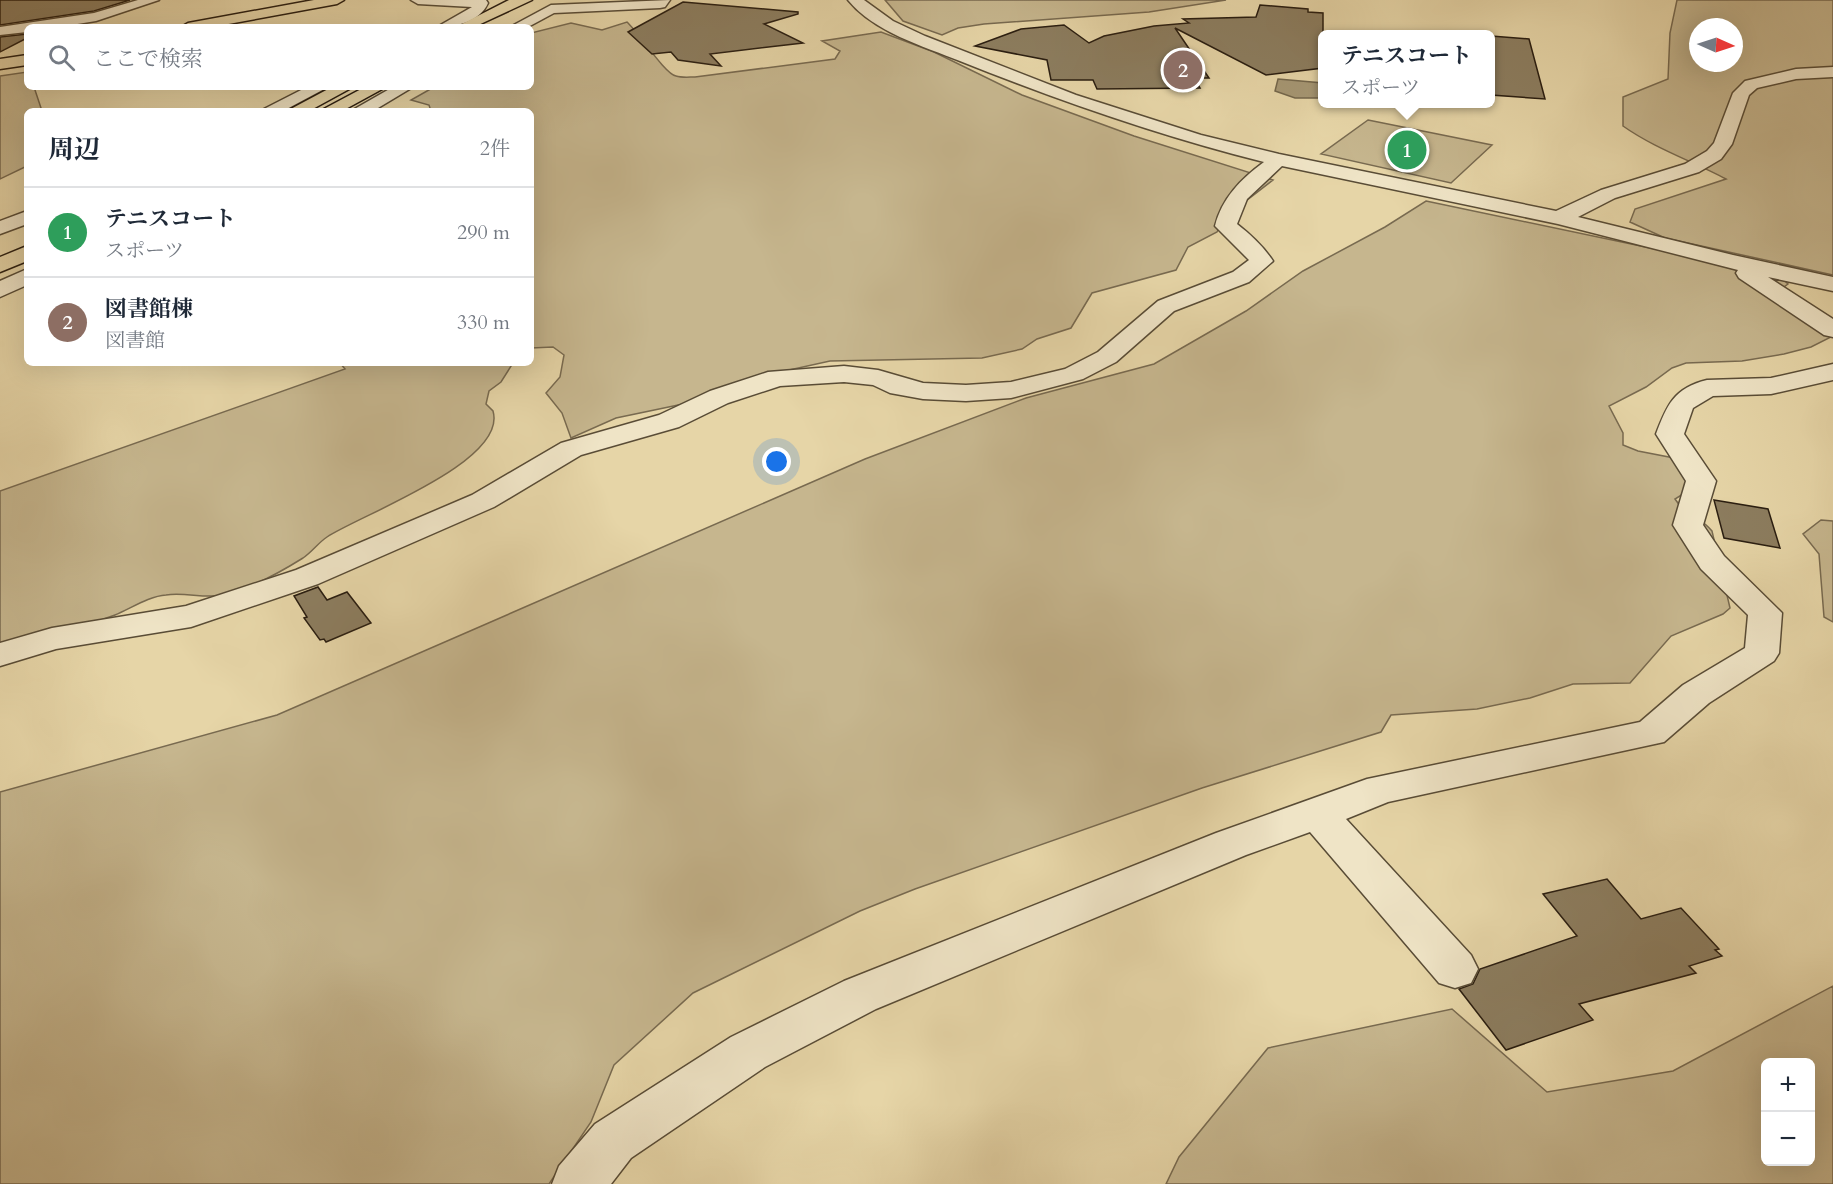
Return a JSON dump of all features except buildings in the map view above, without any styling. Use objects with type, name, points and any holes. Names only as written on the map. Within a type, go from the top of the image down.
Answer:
[{"type":"main road","points":[[205,24],[337,0]]},
{"type":"main road","points":[[469,24],[506,5],[525,0]]},
{"type":"main road","points":[[500,24],[531,7],[535,0]]},
{"type":"main road","points":[[0,64],[24,60]]},
{"type":"main road","points":[[302,108],[339,90]]},
{"type":"main road","points":[[335,108],[372,90]]},
{"type":"main road","points":[[0,245],[24,234]]},
{"type":"main road","points":[[0,265],[24,254]]},
{"type":"street","points":[[418,0],[481,3],[478,10],[450,24]]},
{"type":"street","points":[[523,24],[551,9],[650,5],[660,4],[663,0]]},
{"type":"street","points":[[855,0],[888,24],[920,39],[1070,99],[1136,122],[1279,160],[1559,218],[1833,285]]},
{"type":"street","points":[[95,1],[149,1]]},
{"type":"street","points":[[49,24],[96,17],[149,1]]},
{"type":"street","points":[[0,31],[24,28]]},
{"type":"street","points":[[1559,218],[1608,194],[1692,168],[1714,155],[1723,144],[1741,93],[1751,84],[1796,74],[1833,72]]},
{"type":"street","points":[[275,108],[314,90]]},
{"type":"street","points":[[366,108],[399,90]]},
{"type":"street","points":[[0,656],[52,639],[191,616],[307,577],[483,501],[570,449],[669,421],[719,397],[777,378],[844,374],[878,378],[899,387],[923,391],[966,393],[1011,390],[1074,374],[1107,357],[1166,306],[1232,281],[1256,268],[1262,261],[1245,241],[1226,226],[1227,215],[1252,179],[1279,160]]},
{"type":"street","points":[[0,228],[24,218]]},
{"type":"street","points":[[1732,262],[1833,330]]},
{"type":"street","points":[[0,290],[24,278]]},
{"type":"street","points":[[578,1184],[613,1141],[748,1052],[860,994],[1231,844],[1381,789],[1651,733],[1696,694],[1762,653],[1766,613],[1712,562],[1688,525],[1701,481],[1670,434],[1681,404],[1707,388],[1771,386],[1833,372]]},
{"type":"street","points":[[1318,814],[1455,969]]},
{"type":"shaded area","points":[[885,0],[1226,0],[1149,12],[984,24],[958,28],[942,35],[903,21]]},
{"type":"shaded area","points":[[1677,0],[1833,0],[1833,275],[1665,238],[1630,222],[1635,209],[1726,179],[1660,148],[1623,126],[1623,97],[1668,79],[1670,33]]},
{"type":"shaded area","points":[[627,22],[671,74],[683,77],[835,59],[840,51],[822,41],[881,32],[934,52],[1022,95],[1134,136],[1273,180],[1224,218],[1217,232],[1188,247],[1176,270],[1092,293],[1071,328],[1037,339],[1022,349],[982,358],[830,361],[744,380],[683,404],[616,418],[571,438],[562,413],[546,393],[560,377],[564,355],[553,347],[534,348],[534,108],[430,108],[429,105],[411,100],[429,90],[534,90],[534,32],[571,23],[602,30]]},
{"type":"shaded area","points":[[24,72],[24,90],[35,90],[41,108],[24,108],[24,167],[0,179],[0,76]]},
{"type":"shaded area","points":[[1278,79],[1318,83],[1318,98],[1295,98],[1275,91]]},
{"type":"shaded area","points":[[1368,120],[1492,145],[1451,183],[1321,154]]},
{"type":"shaded area","points":[[1426,201],[1779,275],[1788,284],[1777,292],[1833,336],[1811,347],[1784,354],[1742,361],[1686,363],[1672,368],[1646,387],[1609,406],[1623,433],[1623,445],[1638,451],[1674,458],[1699,484],[1675,499],[1712,531],[1730,608],[1723,614],[1671,636],[1630,683],[1573,684],[1530,698],[1477,709],[1391,715],[1381,732],[1202,788],[915,889],[860,911],[693,993],[614,1065],[591,1122],[549,1184],[0,1184],[0,792],[277,715],[865,459],[1026,398],[1154,364],[1246,311],[1303,271],[1385,227]]},
{"type":"shaded area","points":[[342,366],[511,366],[501,382],[489,391],[486,404],[493,411],[492,430],[478,449],[428,485],[344,527],[327,537],[303,558],[275,574],[225,595],[160,596],[87,624],[0,643],[0,491],[345,369]]},
{"type":"shaded area","points":[[1821,520],[1833,521],[1833,622],[1824,617],[1819,554],[1803,534]]},
{"type":"shaded area","points":[[1833,986],[1833,1184],[1166,1184],[1179,1157],[1268,1048],[1452,1009],[1547,1092],[1673,1071]]},
{"type":"place","name":"図書館棟","points":[[1183,70]]},
{"type":"place","name":"テニスコート","points":[[1407,150]]}]
